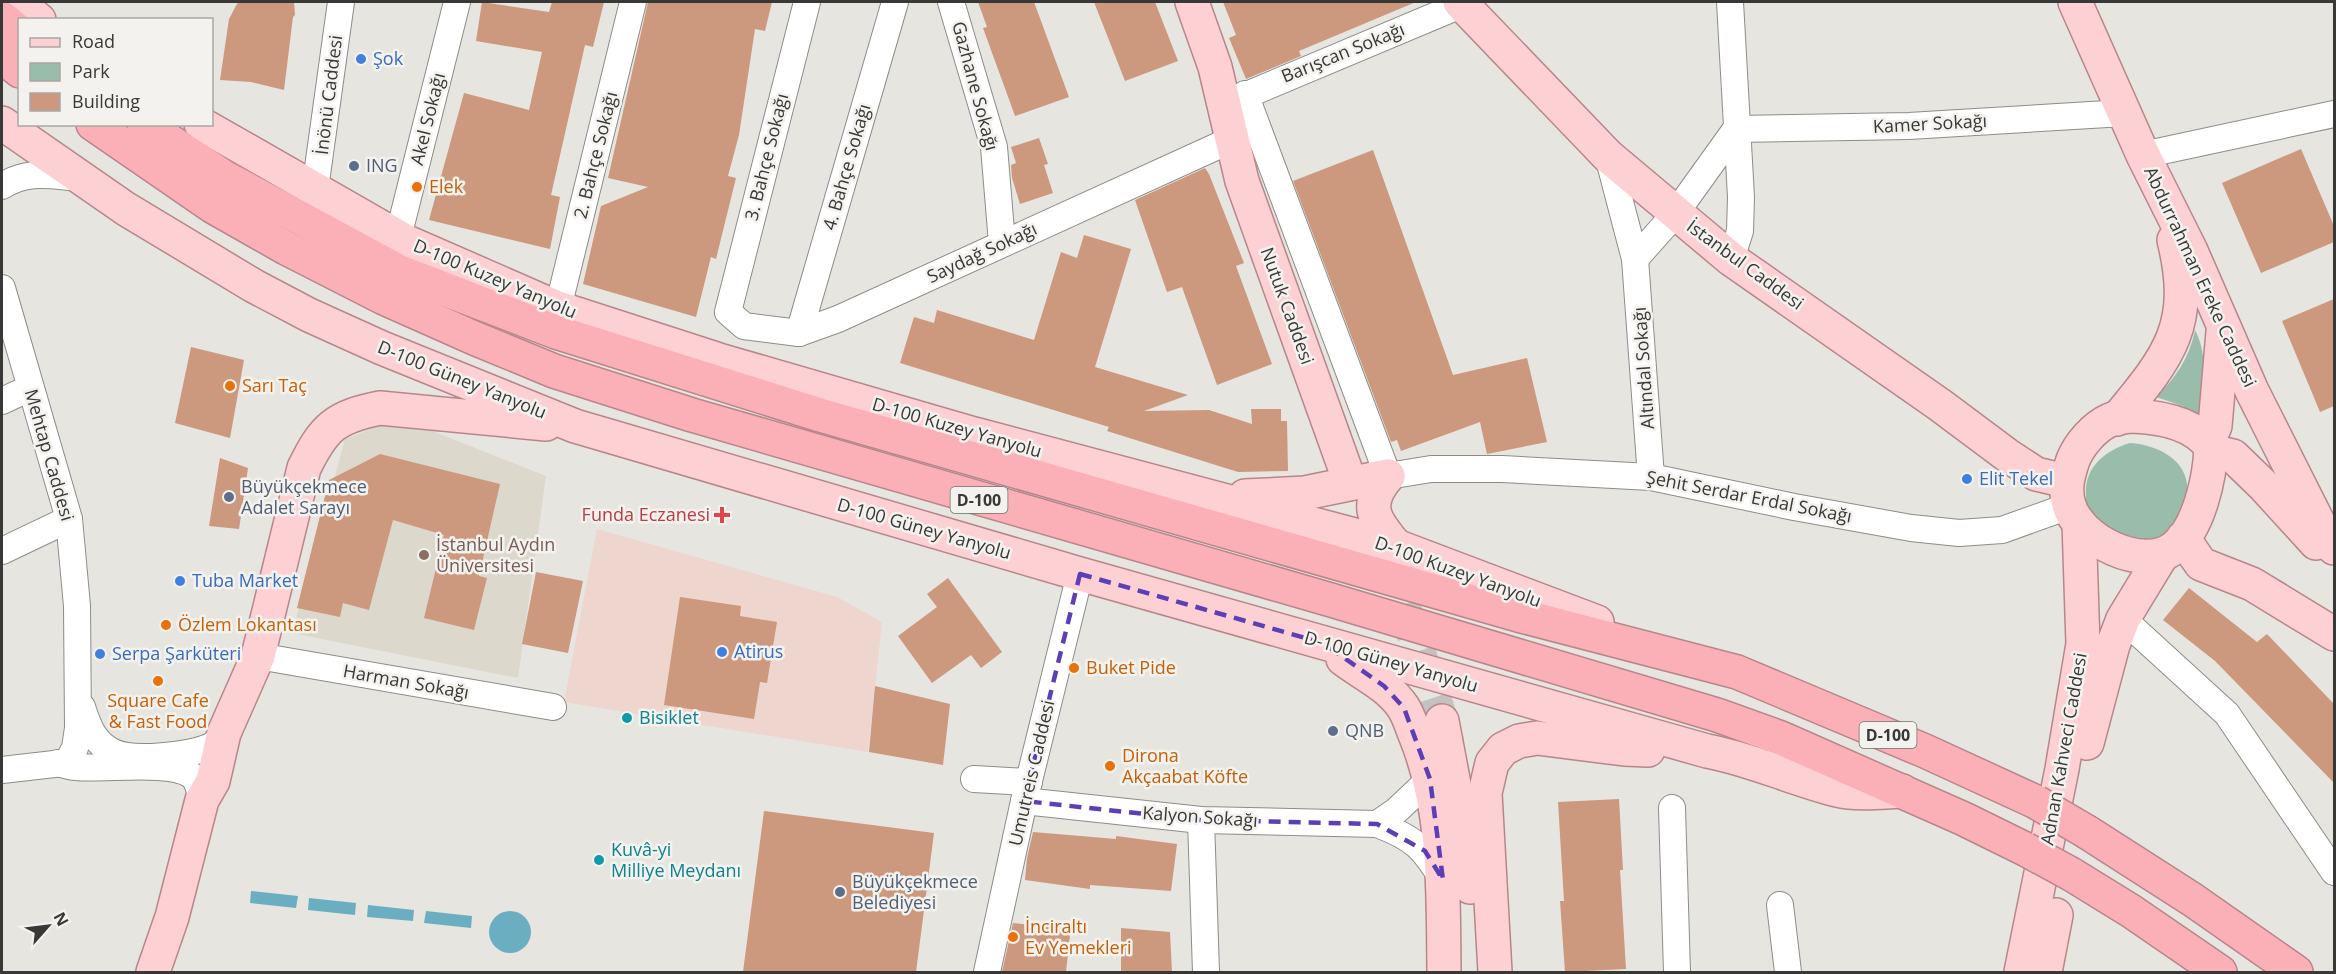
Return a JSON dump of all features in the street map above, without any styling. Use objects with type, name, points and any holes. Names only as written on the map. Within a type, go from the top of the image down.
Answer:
[{"type":"highway","points":[[2,18],[18,31]]},
{"type":"highway","points":[[2,57],[18,69]]},
{"type":"highway","name":"D-100","points":[[96,126],[212,206],[286,248],[384,298],[554,371],[692,416],[1651,694],[1781,738],[1902,791],[2025,849],[2131,911],[2220,972]]},
{"type":"highway","name":"D-100","points":[[147,126],[225,177],[400,272],[556,332],[854,425],[1518,615],[1737,672],[1925,751],[2036,802],[2193,900],[2296,972]]},
{"type":"main road","points":[[17,2],[37,18]]},
{"type":"main road","name":"Nutuk Caddesi","points":[[1192,2],[1215,67],[1234,99],[1233,139],[1242,181],[1352,468]]},
{"type":"main road","name":"İstanbul Caddesi","points":[[1462,2],[1608,156],[1675,214],[1731,259],[1931,398],[2072,503]]},
{"type":"main road","name":"Abdurrahman Ereke Caddesi","points":[[2076,2],[2160,192],[2191,251],[2215,304],[2252,391],[2319,524],[2334,548]]},
{"type":"main road","name":"D-100 Güney Yanyolu","points":[[2,123],[126,209],[254,286],[309,315],[382,348],[575,426],[1080,574],[1707,751],[1729,755],[1839,790],[1870,793],[1902,791]]},
{"type":"main road","name":"D-100 Kuzey Yanyolu","points":[[205,126],[398,237],[558,308],[719,360],[974,434],[1396,546],[1554,608],[1737,672]]},
{"type":"main road","points":[[2117,419],[2162,360],[2179,324],[2181,289],[2179,263],[2160,192]]},
{"type":"main road","points":[[2215,304],[2223,333],[2215,426],[2210,447],[2209,469],[2197,514],[2189,531],[2172,546],[2140,555],[2115,551],[2096,539],[2072,503],[2078,449],[2094,432],[2110,420],[2132,416],[2166,418],[2192,431],[2210,447],[2233,456],[2334,561]]},
{"type":"main road","points":[[153,972],[172,917],[202,800],[213,781],[224,733],[258,656],[304,468],[318,439],[336,422],[360,412],[380,408],[519,423],[575,426]]},
{"type":"main road","points":[[1214,498],[1305,493],[1388,476]]},
{"type":"main road","points":[[1388,476],[1374,494],[1374,509],[1379,526],[1396,546]]},
{"type":"main road","name":"Adnan Kahveci Caddesi","points":[[2021,972],[2062,769],[2083,644],[2072,503]]},
{"type":"main road","points":[[2172,546],[2201,564],[2252,585],[2334,634]]},
{"type":"main road","name":"Adnan Kahveci Caddesi","points":[[2045,972],[2088,738],[2113,645],[2123,619],[2172,546]]},
{"type":"main road","points":[[1323,643],[1384,686],[1404,708],[1430,778],[1436,808],[1443,880],[1444,972]]},
{"type":"main road","points":[[1461,972],[1459,878],[1435,722],[1466,848],[1472,912],[1472,972]]},
{"type":"main road","points":[[1495,972],[1485,793],[1492,763],[1503,749],[1519,741],[1537,738],[1624,749],[1707,751]]},
{"type":"street","name":"İnönü Caddesi","points":[[315,189],[341,2]]},
{"type":"street","name":"Akel Sokağı","points":[[398,237],[457,2]]},
{"type":"street","name":"2. Bahçe Sokağı","points":[[558,308],[633,2]]},
{"type":"street","name":"3. Bahçe Sokağı","points":[[728,312],[807,2]]},
{"type":"street","name":"4. Bahçe Sokağı","points":[[799,333],[895,2]]},
{"type":"street","name":"Gazhane Sokağı","points":[[951,2],[994,147],[1002,243]]},
{"type":"street","name":"Barışcan Sokağı","points":[[1234,99],[1462,2]]},
{"type":"street","points":[[1730,2],[1741,197],[1740,231],[1731,259]]},
{"type":"street","points":[[1234,99],[1388,476]]},
{"type":"street","name":"Kamer Sokağı","points":[[1736,129],[1909,126],[2124,113]]},
{"type":"street","points":[[2143,154],[2334,114]]},
{"type":"street","points":[[1635,259],[1675,214],[1736,129]]},
{"type":"street","name":"Saydağ Sokağı","points":[[728,312],[744,326],[799,333],[838,319],[1233,139]]},
{"type":"street","name":"Altındal Sokağı","points":[[1608,156],[1635,259],[1652,477]]},
{"type":"street","points":[[2,186],[16,177],[33,174],[84,178]]},
{"type":"street","name":"Mehtap Caddesi","points":[[2,288],[69,519],[77,606],[78,728],[75,748],[69,759],[58,763]]},
{"type":"street","points":[[2,401],[30,388]]},
{"type":"street","name":"Şehit Serdar Erdal Sokağı","points":[[1388,476],[1431,469],[1502,469],[1652,477],[1794,507],[1911,528],[1959,533],[2002,530],[2072,503]]},
{"type":"street","points":[[2,551],[69,519]]},
{"type":"street","name":"Umutreis Caddesi","points":[[987,972],[1026,792],[1080,574]]},
{"type":"street","points":[[2123,619],[2227,714],[2334,872]]},
{"type":"street","name":"Harman Sokağı","points":[[258,656],[553,707]]},
{"type":"street","name":"Mehtap Caddesi","points":[[79,698],[89,730],[99,742],[115,753],[128,756],[174,756],[196,752],[214,744],[224,733]]},
{"type":"street","points":[[2,770],[58,763],[77,768],[114,766],[182,771],[192,776],[199,788],[202,800]]},
{"type":"street","points":[[1377,824],[1396,811],[1430,778]]},
{"type":"street","name":"Kalyon Sokağı","points":[[974,779],[1026,792],[1201,820],[1377,824],[1399,832],[1425,851],[1443,880]]},
{"type":"street","points":[[1672,808],[1677,972]]},
{"type":"street","points":[[1201,820],[1206,972]]},
{"type":"street","points":[[1780,905],[1788,972]]},
{"type":"highlighted area","points":[[1080,574],[1323,643],[1384,686],[1404,708],[1430,779],[1443,880],[1425,851],[1377,824],[1201,820],[1024,801]]},
{"type":"shaded area","name":"İstanbul Aydın Üniversitesi","points":[[399,418],[546,476],[518,678],[292,633],[345,439]]},
{"type":"shaded area","points":[[597,529],[837,597],[882,622],[868,752],[564,702]]},
{"type":"green space","points":[[2195,330],[2200,341],[2204,363],[2200,419],[2183,406],[2156,397],[2181,367]]},
{"type":"green space","points":[[2130,443],[2165,453],[2182,469],[2186,479],[2184,509],[2179,521],[2158,541],[2148,545],[2119,544],[2095,518],[2086,504],[2086,485],[2098,461],[2113,450]]},
{"type":"water","points":[[251,891],[298,896],[296,908],[250,903]]},
{"type":"water","points":[[309,898],[356,903],[355,915],[308,910]]},
{"type":"water","points":[[368,905],[414,910],[413,921],[367,917]]},
{"type":"water","points":[[426,911],[472,916],[471,928],[424,923]]},
{"type":"water","points":[[510,911],[525,917],[531,932],[525,947],[510,953],[495,947],[489,932],[495,917]]},
{"type":"building","points":[[238,2],[294,2],[295,15],[284,90],[251,82],[220,80],[229,19]]},
{"type":"building","points":[[482,2],[549,12],[552,2],[604,2],[593,47],[585,45],[551,195],[560,197],[550,249],[429,220],[464,93],[529,110],[542,52],[476,41]]},
{"type":"building","points":[[648,2],[772,2],[765,31],[755,29],[739,135],[728,176],[736,178],[716,259],[711,257],[696,317],[583,284],[601,206],[648,187],[608,178]]},
{"type":"building","points":[[978,2],[1034,2],[1069,97],[1015,116],[983,28],[987,27]]},
{"type":"building","points":[[1094,2],[1155,2],[1178,61],[1125,81]]},
{"type":"building","points":[[1223,2],[1416,2],[1299,51],[1301,56],[1246,79],[1229,38],[1236,35]]},
{"type":"building","points":[[1039,138],[1048,164],[1044,165],[1053,193],[1020,204],[1012,178],[1011,165],[1016,163],[1011,147]]},
{"type":"building","points":[[2301,149],[2334,226],[2334,242],[2261,273],[2222,183]]},
{"type":"building","points":[[1373,150],[1453,375],[1527,358],[1547,442],[1487,454],[1480,422],[1401,451],[1397,440],[1391,442],[1293,181]]},
{"type":"building","points":[[1205,168],[1244,263],[1236,266],[1272,364],[1217,385],[1182,287],[1167,292],[1135,200]]},
{"type":"building","points":[[1084,235],[1131,249],[1095,367],[1188,395],[1144,411],[1209,410],[1252,424],[1251,409],[1281,409],[1281,421],[1287,421],[1288,471],[1238,472],[1107,431],[1109,427],[900,363],[914,317],[934,323],[937,310],[1034,340],[1061,252],[1077,258]]},
{"type":"building","points":[[2334,299],[2334,406],[2320,412],[2282,321]]},
{"type":"building","points":[[191,347],[244,360],[230,438],[175,423]]},
{"type":"building","points":[[380,454],[500,484],[479,576],[487,578],[474,630],[424,618],[444,535],[393,520],[369,610],[343,603],[340,617],[297,608],[329,480]]},
{"type":"building","name":"Büyükçekmece Adalet Sarayı","points":[[220,458],[248,468],[239,529],[209,526]]},
{"type":"building","points":[[536,572],[583,581],[568,653],[522,644]]},
{"type":"building","points":[[948,578],[1002,652],[981,668],[971,655],[932,683],[898,636],[937,607],[927,594]]},
{"type":"building","points":[[2189,588],[2257,642],[2267,634],[2334,704],[2334,783],[2215,661],[2163,620]]},
{"type":"building","name":"Atirus","points":[[680,597],[741,606],[740,616],[777,622],[767,683],[760,682],[754,719],[664,705]]},
{"type":"building","points":[[875,686],[950,704],[943,765],[869,752]]},
{"type":"building","points":[[1619,799],[1623,870],[1620,870],[1626,969],[1565,972],[1560,901],[1564,901],[1558,802]]},
{"type":"building","name":"Büyükçekmece Belediyesi","points":[[764,811],[934,833],[916,972],[743,972]]},
{"type":"building","points":[[1033,832],[1116,839],[1116,836],[1177,844],[1171,891],[1090,885],[1090,889],[1025,880]]},
{"type":"building","points":[[1013,923],[1057,928],[1070,935],[1066,972],[1002,972]]},
{"type":"building","points":[[1121,928],[1170,932],[1172,972],[1121,972]]},
{"type":"tunnel","points":[[1388,558],[1442,721]]},
{"type":"place","name":"Şok","points":[[361,59]]},
{"type":"place","name":"ING","points":[[354,166]]},
{"type":"place","name":"Elek","points":[[417,187]]},
{"type":"place","name":"Sarı Taç","points":[[230,386]]},
{"type":"place","name":"Elit Tekel","points":[[1967,479]]},
{"type":"place","name":"Büyükçekmece Adalet Sarayı","points":[[229,497]]},
{"type":"place","name":"Funda Eczanesi","points":[[722,515]]},
{"type":"place","name":"İstanbul Aydın Üniversitesi","points":[[424,555]]},
{"type":"place","name":"Tuba Market","points":[[180,581]]},
{"type":"place","name":"Özlem Lokantası","points":[[166,625]]},
{"type":"place","name":"Atirus","points":[[722,652]]},
{"type":"place","name":"Serpa Şarküteri","points":[[100,654]]},
{"type":"place","name":"Buket Pide","points":[[1074,668]]},
{"type":"place","name":"Square Cafe & Fast Food","points":[[158,681]]},
{"type":"place","name":"Bisiklet","points":[[627,718]]},
{"type":"place","name":"QNB","points":[[1333,731]]},
{"type":"place","name":"Dirona Akçaabat Köfte","points":[[1110,766]]},
{"type":"place","name":"Kuvâ-yi Milliye Meydanı","points":[[599,860]]},
{"type":"place","name":"Büyükçekmece Belediyesi","points":[[840,892]]},
{"type":"place","name":"İnciraltı Ev Yemekleri","points":[[1013,937]]}]
